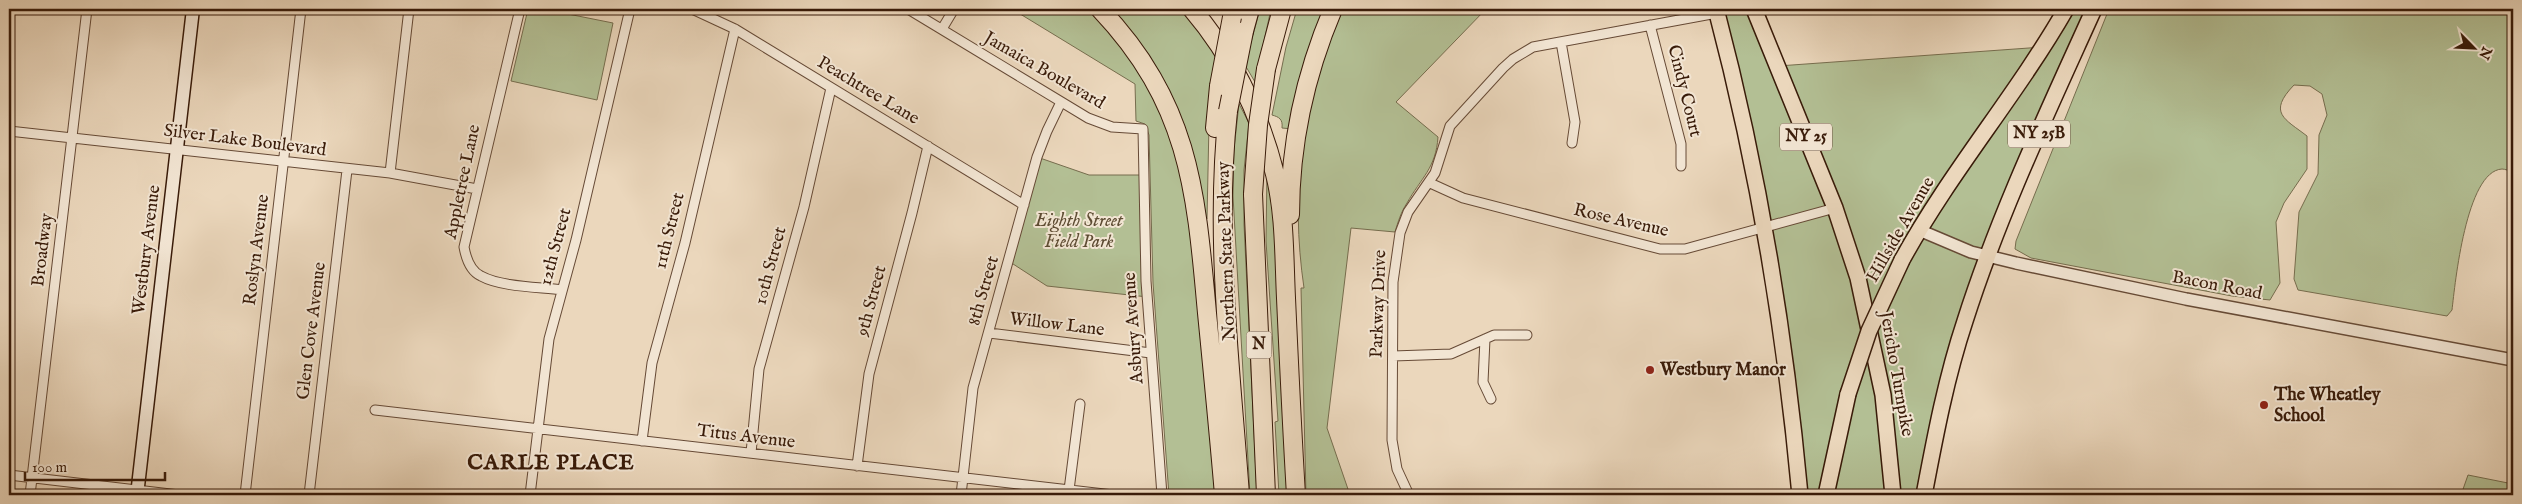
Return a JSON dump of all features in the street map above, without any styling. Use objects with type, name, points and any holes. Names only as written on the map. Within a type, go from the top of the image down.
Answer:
[{"type":"highway","points":[[1100,9],[1130,43],[1158,88],[1175,124],[1187,159],[1199,228],[1224,495]]},
{"type":"highway","points":[[1192,9],[1220,44],[1236,72],[1250,103],[1275,173],[1282,226],[1296,495]]},
{"type":"highway","name":"Northern State Parkway","points":[[1240,495],[1224,269],[1222,191],[1228,111],[1250,9]]},
{"type":"highway","name":"Northern State Parkway","points":[[1266,495],[1253,194],[1258,125],[1266,69],[1282,9]]},
{"type":"highway","points":[[1290,395],[1296,335],[1290,211],[1294,144],[1310,69],[1333,9]]},
{"type":"highway","points":[[1222,191],[1215,127],[1219,86],[1233,13]]},
{"type":"main road","name":"Westbury Avenue","points":[[137,493],[193,9]]},
{"type":"main road","name":"Jericho Turnpike","points":[[1754,9],[1835,208],[1858,278],[1874,343],[1886,420],[1893,495]]},
{"type":"main road","name":"Hillside Avenue","points":[[1826,495],[1848,394],[1869,331],[1902,260],[1919,230],[2034,61],[2066,9]]},
{"type":"main road","name":"NY 25B","points":[[1924,495],[1934,438],[1958,343],[1987,257],[2094,9]]},
{"type":"main road","points":[[1716,11],[1763,229],[1787,376],[1800,495]]},
{"type":"street","name":"Broadway","points":[[30,495],[87,9]]},
{"type":"street","name":"Roslyn Avenue","points":[[244,495],[301,9]]},
{"type":"street","points":[[390,174],[409,9]]},
{"type":"street","name":"Appletree Lane","points":[[520,9],[464,246],[466,258],[473,270],[480,276],[493,280],[562,290]]},
{"type":"street","name":"12th Street","points":[[530,495],[546,352],[630,9]]},
{"type":"street","name":"Peachtree Lane","points":[[692,9],[735,30],[1024,205]]},
{"type":"street","name":"Jamaica Boulevard","points":[[908,9],[1098,123],[1120,128],[1143,128]]},
{"type":"street","points":[[942,29],[954,9]]},
{"type":"street","name":"Parkway Drive","points":[[1409,495],[1397,469],[1392,440],[1393,282],[1400,232],[1408,212],[1430,183],[1450,126],[1513,59],[1533,47],[1716,11]]},
{"type":"street","name":"Cindy Court","points":[[1650,25],[1681,144],[1681,166]]},
{"type":"street","name":"11th Street","points":[[642,441],[652,363],[685,243],[735,30]]},
{"type":"street","points":[[1561,42],[1575,122],[1572,143]]},
{"type":"street","name":"10th Street","points":[[751,454],[759,369],[804,207],[831,88]]},
{"type":"street","name":"8th Street","points":[[961,495],[973,388],[1042,142],[1062,102]]},
{"type":"street","name":"Asbury Avenue","points":[[1143,128],[1146,281],[1162,495]]},
{"type":"street","name":"Silver Lake Boulevard","points":[[9,131],[390,174],[477,189]]},
{"type":"street","name":"9th Street","points":[[857,466],[869,374],[928,146]]},
{"type":"street","name":"Glen Cove Avenue","points":[[309,495],[347,170]]},
{"type":"street","name":"Rose Avenue","points":[[1430,183],[1463,198],[1660,249],[1685,249],[1835,208]]},
{"type":"street","name":"Bacon Road","points":[[1919,230],[1987,257],[2186,299],[2513,360]]},
{"type":"street","name":"Willow Lane","points":[[989,333],[1151,353]]},
{"type":"street","points":[[1393,356],[1451,354],[1494,335],[1526,335]]},
{"type":"street","points":[[1485,338],[1483,382],[1491,399]]},
{"type":"street","points":[[1069,490],[1080,404]]},
{"type":"street","name":"Titus Avenue","points":[[375,410],[1113,495]]},
{"type":"street","points":[[9,476],[137,493],[179,495]]},
{"type":"green space","points":[[528,9],[543,9],[613,23],[597,100],[511,81]]},
{"type":"green space","points":[[1012,9],[1091,9],[1089,11],[1115,37],[1149,84],[1169,124],[1186,183],[1219,495],[1169,495],[1153,283],[1149,135],[1145,124],[1136,121],[1135,84]]},
{"type":"green space","points":[[1109,9],[1182,9],[1218,54],[1209,123],[1207,219],[1204,219],[1199,181]]},
{"type":"green space","points":[[1260,9],[1271,9],[1255,82],[1245,65]]},
{"type":"green space","points":[[1297,9],[1328,9],[1293,129],[1282,128],[1280,119],[1272,115],[1286,47]]},
{"type":"green space","points":[[1342,9],[1486,9],[1396,102],[1438,137],[1437,148],[1431,165],[1403,210],[1395,232],[1351,228],[1327,428],[1350,495],[1306,495],[1301,288],[1304,288],[1298,217],[1299,181],[1308,111],[1328,43]]},
{"type":"green space","points":[[1716,9],[1754,9],[1778,66],[2043,47],[2066,9],[2094,9],[1978,281],[1924,495],[1800,495],[1787,376]]},
{"type":"green space","points":[[2109,9],[2513,9],[2513,172],[2502,169],[2490,175],[2479,188],[2465,230],[2452,310],[2447,316],[2298,290],[2294,279],[2299,212],[2318,174],[2319,135],[2327,115],[2322,94],[2310,86],[2294,85],[2286,95],[2280,109],[2286,120],[2307,136],[2307,169],[2284,203],[2276,222],[2280,283],[2270,300],[2232,296],[2031,258],[2015,249],[2016,241]]},
{"type":"green space","points":[[1239,104],[1249,123],[1244,170],[1244,224],[1257,495],[1250,495],[1233,196],[1234,149]]},
{"type":"green space","name":"Eighth Street Field Park","points":[[1037,157],[1089,175],[1144,175],[1148,297],[1047,286],[1010,262]]},
{"type":"green space","points":[[1267,171],[1274,211],[1291,495],[1279,495],[1275,422],[1278,421],[1266,241]]},
{"type":"green space","points":[[2468,475],[2513,484],[2513,495],[2461,495]]},
{"type":"place","name":"Westbury Manor","points":[[1650,370]]},
{"type":"place","name":"The Wheatley School","points":[[2264,405]]},
{"type":"district","name":"CARLE PLACE","points":[[551,463]]}]
